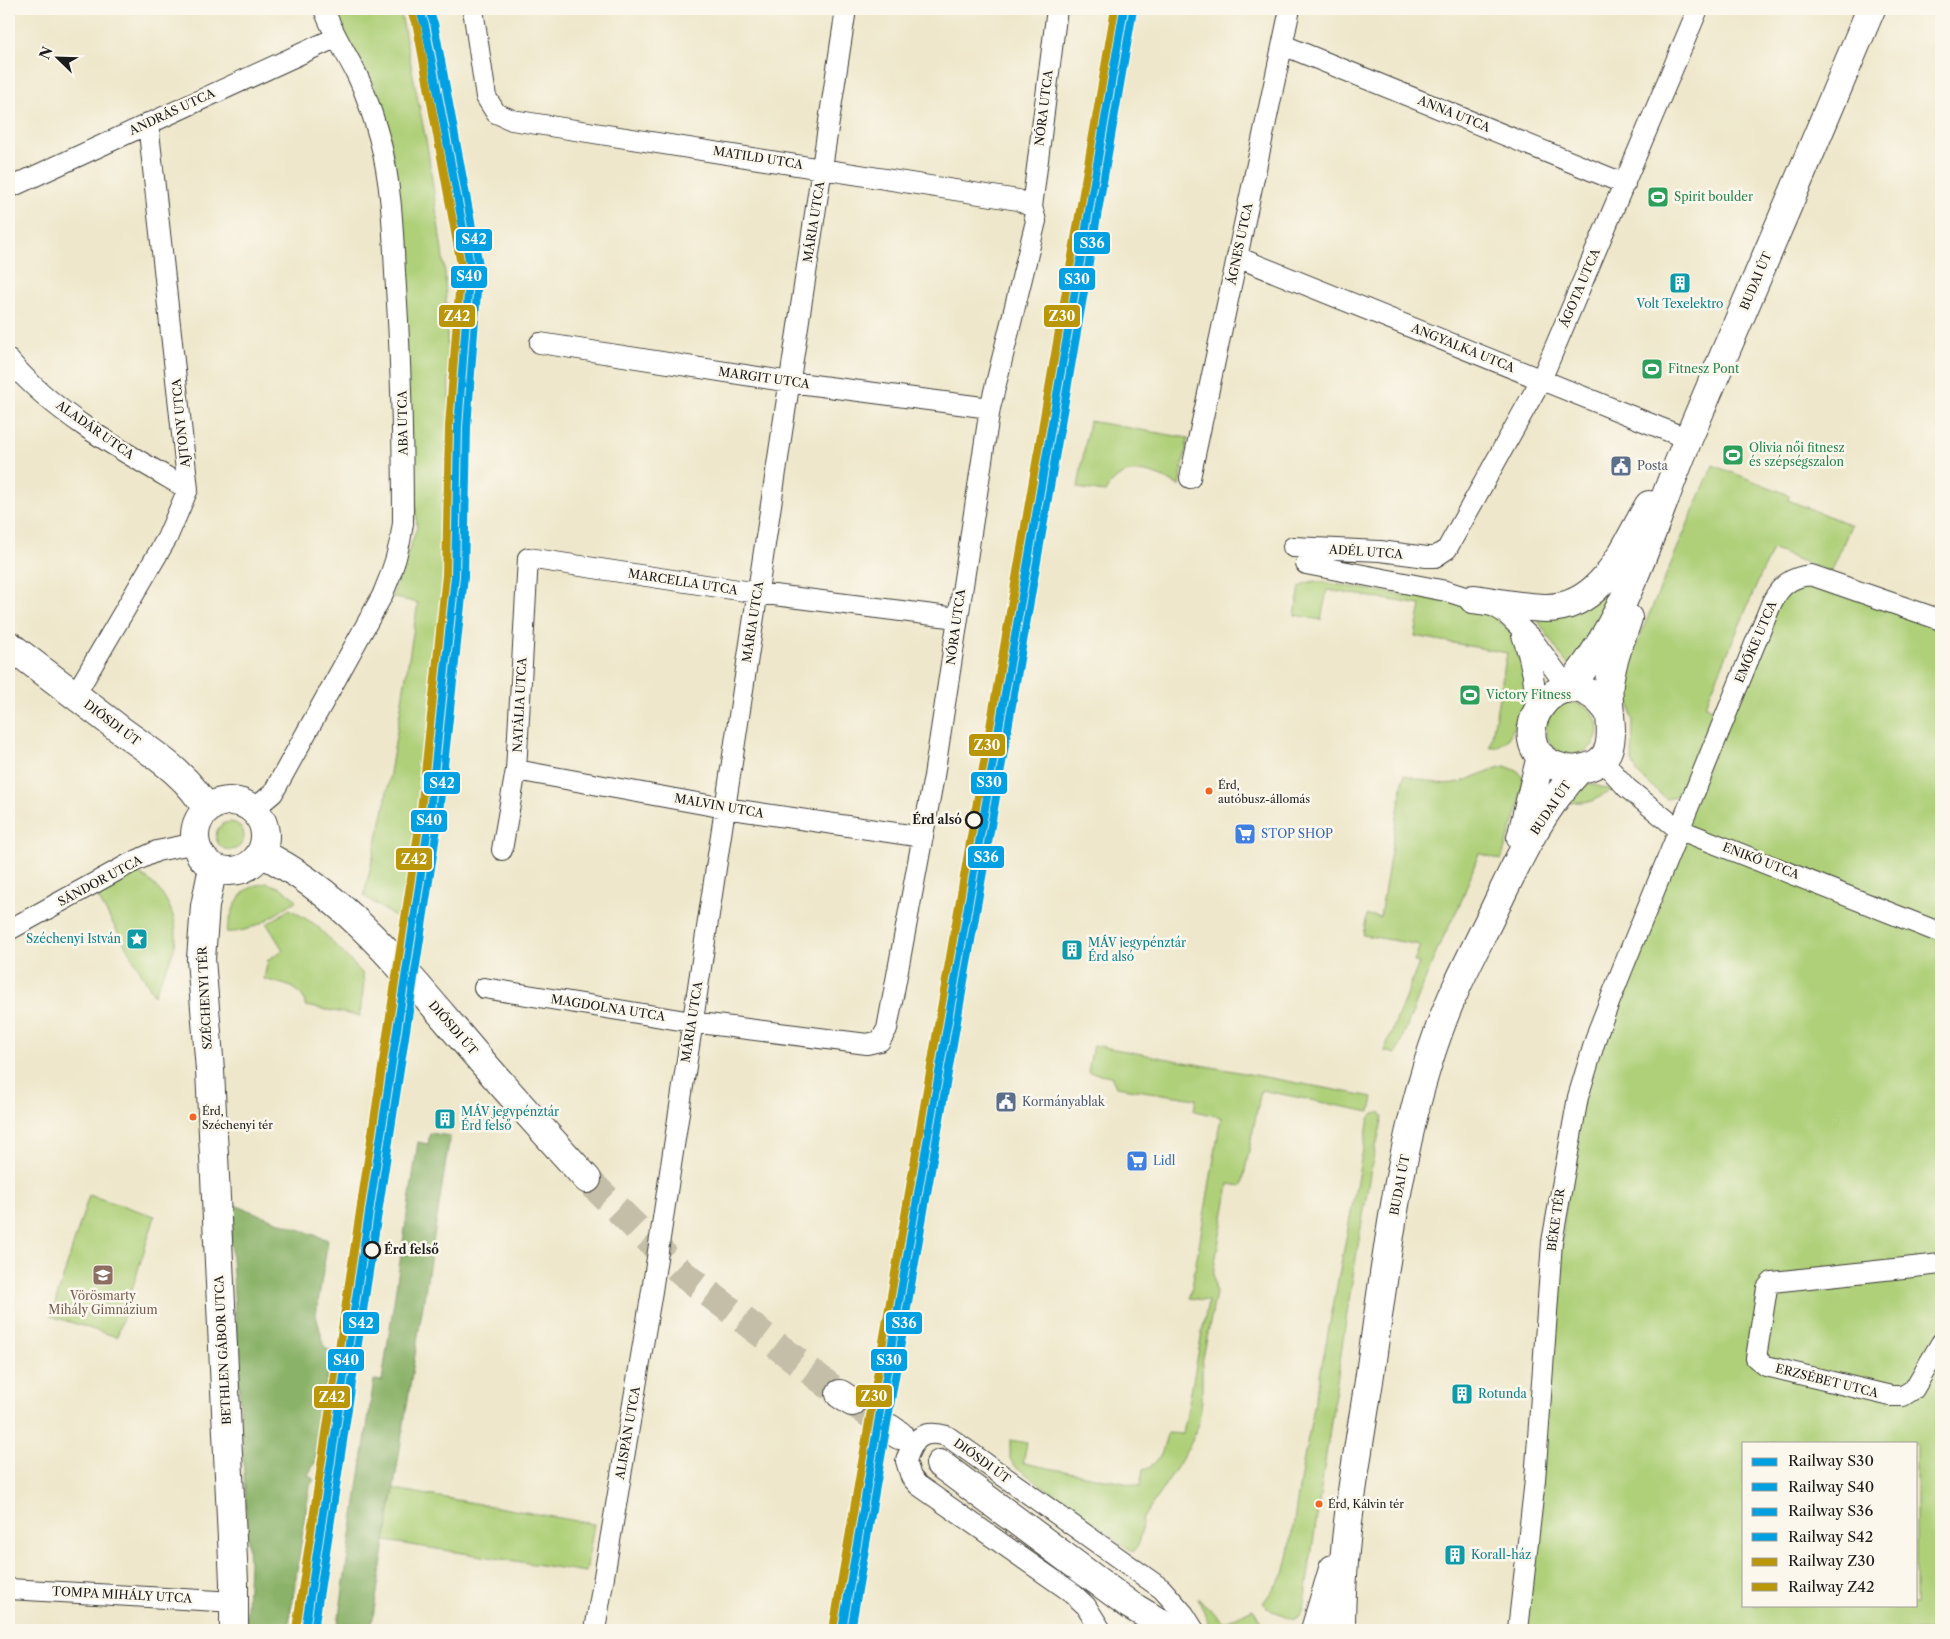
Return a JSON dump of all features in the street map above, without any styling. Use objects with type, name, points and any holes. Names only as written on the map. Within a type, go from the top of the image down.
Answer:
[{"type":"main road","name":"BUDAI ÚT","points":[[1341,1630],[1349,1512],[1394,1214],[1420,1091],[1437,1034],[1454,991],[1511,875],[1553,803],[1565,785],[1608,748],[1612,736],[1612,723],[1608,711],[1608,684],[1644,555],[1688,439],[1871,9]]},
{"type":"main road","points":[[1473,598],[1547,608],[1566,606],[1580,601],[1603,582],[1688,439]]},
{"type":"main road","name":"BUDAI ÚT","points":[[1536,712],[1548,698],[1568,688],[1594,655],[1644,555]]},
{"type":"main road","name":"DIÓSDI ÚT","points":[[9,646],[188,783],[200,797],[207,810]]},
{"type":"main road","points":[[1568,688],[1592,692],[1608,711]]},
{"type":"main road","points":[[1536,712],[1532,736],[1541,756]]},
{"type":"main road","name":"BUDAI ÚT","points":[[1511,875],[1541,756],[1549,763],[1569,770],[1591,764]]},
{"type":"main road","points":[[237,801],[254,810],[265,830],[261,853],[248,866],[238,870],[228,871],[213,867],[200,854],[196,843],[197,824],[207,810],[217,803],[237,801]]},
{"type":"main road","name":"DIÓSDI ÚT","points":[[261,853],[284,865],[325,894],[385,950],[586,1179]]},
{"type":"main road","name":"SZÉCHENYI TÉR","points":[[210,1070],[201,959],[205,906],[213,867]]},
{"type":"main road","name":"BETHLEN GÁBOR UTCA","points":[[210,1070],[235,1602],[234,1630]]},
{"type":"main road","points":[[940,1464],[1130,1605],[1172,1630]]},
{"type":"main road","name":"BUDAI ÚT","points":[[1315,1630],[1349,1512]]},
{"type":"main road","points":[[1130,1605],[1156,1630]]},
{"type":"street","name":"ABA UTCA","points":[[254,810],[264,802],[280,781],[382,596],[400,546],[403,522],[402,373],[392,216],[380,139],[356,74],[335,38],[324,9]]},
{"type":"street","name":"MATILD UTCA","points":[[473,9],[486,97],[496,113],[512,120],[1018,200],[1033,210]]},
{"type":"street","name":"MÁRIA UTCA","points":[[660,1235],[846,9]]},
{"type":"street","name":"NÓRA UTCA","points":[[880,1041],[887,1029],[923,838],[990,408],[1036,220],[1033,210],[1056,9]]},
{"type":"street","name":"ÁGNES UTCA","points":[[1190,478],[1290,9]]},
{"type":"street","name":"ÁGOTA UTCA","points":[[1439,555],[1447,549],[1541,380],[1698,9]]},
{"type":"street","name":"ANDRÁS UTCA","points":[[9,188],[335,38]]},
{"type":"street","name":"ANNA UTCA","points":[[1283,45],[1625,184]]},
{"type":"street","name":"AJTONY UTCA","points":[[75,695],[167,538],[188,489],[148,123]]},
{"type":"street","name":"ANGYALKA UTCA","points":[[1237,257],[1688,439]]},
{"type":"street","name":"MARGIT UTCA","points":[[540,343],[790,382],[990,408]]},
{"type":"street","name":"ALADÁR UTCA","points":[[9,360],[57,405],[101,437],[188,489]]},
{"type":"street","name":"ADÉL UTCA","points":[[1293,547],[1380,551],[1427,557],[1439,555]]},
{"type":"street","name":"MARCELLA UTCA","points":[[528,558],[758,593],[957,618]]},
{"type":"street","name":"NATÁLIA UTCA","points":[[502,850],[516,770],[528,558]]},
{"type":"street","points":[[1306,564],[1446,591],[1473,598],[1493,606],[1532,639],[1568,688]]},
{"type":"street","name":"EMŐKE UTCA","points":[[1678,829],[1772,602],[1779,588],[1789,580],[1800,576],[1812,575],[1941,620]]},
{"type":"street","points":[[1518,626],[1528,651],[1536,693],[1536,712]]},
{"type":"street","name":"ENIKŐ UTCA","points":[[1591,764],[1627,788],[1678,829],[1941,933]]},
{"type":"street","name":"MALVIN UTCA","points":[[516,770],[725,808],[923,838]]},
{"type":"street","name":"BÉKE TÉR","points":[[1518,1630],[1535,1480],[1552,1242],[1565,1162],[1587,1063],[1678,829]]},
{"type":"street","name":"SÁNDOR UTCA","points":[[9,930],[157,851],[196,843]]},
{"type":"street","name":"MAGDOLNA UTCA","points":[[484,988],[692,1022],[867,1044],[880,1041]]},
{"type":"street","name":"ALISPÁN UTCA","points":[[594,1630],[660,1235]]},
{"type":"street","name":"ERZSÉBET UTCA","points":[[1941,1264],[1772,1282],[1767,1288],[1756,1358],[1766,1366],[1891,1396],[1903,1396],[1914,1389],[1941,1343]]},
{"type":"street","name":"DIÓSDI ÚT","points":[[1102,1630],[1086,1606],[1071,1592],[918,1485],[911,1477],[906,1461],[913,1443],[926,1434],[935,1432],[947,1436],[1162,1589],[1184,1614],[1194,1630]]},
{"type":"street","name":"TOMPA MIHÁLY UTCA","points":[[9,1589],[235,1602]]},
{"type":"green space","points":[[335,9],[400,9],[428,151],[445,273],[457,625],[404,923],[364,896],[385,804],[418,603],[392,597],[417,528],[393,159],[386,117],[381,103],[346,37]]},
{"type":"green space","points":[[1089,421],[1188,438],[1179,486],[1159,476],[1139,471],[1121,475],[1112,482],[1105,492],[1078,488]]},
{"type":"green space","points":[[1713,465],[1789,495],[1788,500],[1851,525],[1831,573],[1772,549],[1705,706],[1717,712],[1683,788],[1676,797],[1666,799],[1638,774],[1632,761],[1633,721],[1629,699],[1622,678]]},
{"type":"green space","points":[[1800,576],[1941,620],[1941,1630],[1518,1630],[1578,1097],[1772,602]]},
{"type":"green space","points":[[1315,581],[1453,603],[1492,615],[1512,633],[1529,691],[1522,714],[1507,740],[1497,747],[1490,747],[1507,653],[1415,636],[1421,605],[1327,590],[1321,620],[1295,615],[1300,587]]},
{"type":"green space","points":[[1625,581],[1573,670],[1563,659],[1537,619]]},
{"type":"green space","points":[[1567,703],[1577,703],[1587,707],[1594,714],[1598,729],[1594,744],[1587,751],[1577,755],[1567,755],[1557,751],[1550,744],[1546,734],[1546,724],[1550,714],[1557,707]]},
{"type":"green space","points":[[1505,766],[1518,771],[1523,778],[1519,807],[1501,860],[1479,853],[1461,902],[1437,950],[1396,1054],[1384,1051],[1419,963],[1414,962],[1420,945],[1363,935],[1367,915],[1380,917],[1404,775],[1446,784],[1460,782]]},
{"type":"green space","points":[[1587,783],[1612,790],[1593,801],[1568,803],[1577,784]]},
{"type":"green space","points":[[230,822],[240,826],[244,836],[240,846],[230,850],[220,846],[216,836],[220,826]]},
{"type":"green space","points":[[132,872],[152,883],[160,892],[167,902],[175,926],[176,938],[174,949],[154,995],[93,889]]},
{"type":"green space","points":[[267,883],[281,888],[297,900],[272,917],[254,926],[236,932],[226,932],[238,899],[243,893],[257,885]]},
{"type":"green space","points":[[290,909],[316,925],[362,973],[364,981],[360,1016],[305,1006],[304,999],[296,990],[284,984],[264,979],[268,960],[283,950],[267,924]]},
{"type":"green space","points":[[1093,1045],[1373,1097],[1370,1112],[1261,1090],[1242,1186],[1229,1184],[1213,1274],[1216,1293],[1202,1363],[1202,1401],[1199,1420],[1192,1441],[1179,1464],[1143,1518],[1139,1544],[1133,1552],[1015,1466],[1010,1459],[1010,1440],[1027,1443],[1023,1463],[1140,1486],[1143,1470],[1154,1463],[1160,1455],[1167,1433],[1183,1434],[1208,1301],[1190,1298],[1221,1117],[1194,1111],[1196,1099],[1116,1087],[1111,1076],[1088,1072]]},
{"type":"green space","points":[[1380,1112],[1383,1117],[1371,1168],[1349,1300],[1303,1611],[1301,1616],[1295,1619],[1270,1610],[1263,1603],[1284,1574],[1302,1469],[1369,1118],[1374,1113]]},
{"type":"green space","points":[[430,1133],[450,1136],[371,1630],[337,1630],[374,1380],[382,1381],[418,1142],[428,1144]]},
{"type":"green space","points":[[89,1195],[155,1216],[117,1337],[51,1316]]},
{"type":"green space","points":[[229,1203],[328,1240],[316,1315],[325,1349],[331,1350],[315,1463],[308,1475],[314,1480],[310,1485],[288,1630],[246,1630],[249,1564]]},
{"type":"green space","points":[[394,1489],[594,1524],[586,1572],[385,1541]]},
{"type":"green space","points":[[1198,1598],[1224,1622],[1253,1609],[1262,1623],[1258,1630],[1212,1630]]},
{"type":"tunnel","points":[[587,1179],[682,1273],[840,1394]]},
{"type":"tunnel","points":[[852,1402],[889,1428]]},
{"type":"tunnel","points":[[899,1435],[940,1464]]},
{"type":"rail line","name":"S40","points":[[305,1630],[429,821],[455,576],[458,427],[470,265],[425,25],[419,9]]},
{"type":"rail line","name":"S42","points":[[314,1630],[438,822],[464,577],[467,427],[479,265],[434,23],[428,9]]},
{"type":"rail line","name":"Z30","points":[[833,1629],[1115,9]]},
{"type":"rail line","name":"S30","points":[[842,1630],[1124,9]]},
{"type":"rail line","name":"S36","points":[[851,1630],[1133,10]]},
{"type":"rail line","name":"Z42","points":[[296,1629],[420,820],[446,575],[449,426],[461,265],[417,27],[411,12]]},
{"type":"place","name":"Spirit boulder","points":[[1658,197]]},
{"type":"place","name":"Volt Texelektro","points":[[1680,283]]},
{"type":"place","name":"Fitnesz Pont","points":[[1652,369]]},
{"type":"place","name":"Olivia női fitnesz és szépségszalon","points":[[1733,455]]},
{"type":"place","name":"Posta","points":[[1621,466]]},
{"type":"place","name":"Victory Fitness","points":[[1470,695]]},
{"type":"place","name":"Érd, autóbusz-állomás","points":[[1209,791]]},
{"type":"place","name":"Érd alsó","points":[[974,820]]},
{"type":"place","name":"STOP SHOP","points":[[1245,834]]},
{"type":"place","name":"Széchenyi István","points":[[137,939]]},
{"type":"place","name":"MÁV jegypénztár Érd alsó","points":[[1072,950]]},
{"type":"place","name":"Kormányablak","points":[[1006,1102]]},
{"type":"place","name":"Érd, Széchenyi tér","points":[[193,1117]]},
{"type":"place","name":"MÁV jegypénztár Érd felső","points":[[445,1119]]},
{"type":"place","name":"Lidl","points":[[1137,1161]]},
{"type":"place","name":"Érd felső","points":[[372,1250]]},
{"type":"place","name":"Vörösmarty Mihály Gimnázium","points":[[103,1275]]},
{"type":"place","name":"Rotunda","points":[[1462,1394]]},
{"type":"place","name":"Érd, Kálvin tér","points":[[1319,1504]]},
{"type":"place","name":"Korall-ház","points":[[1455,1555]]}]
